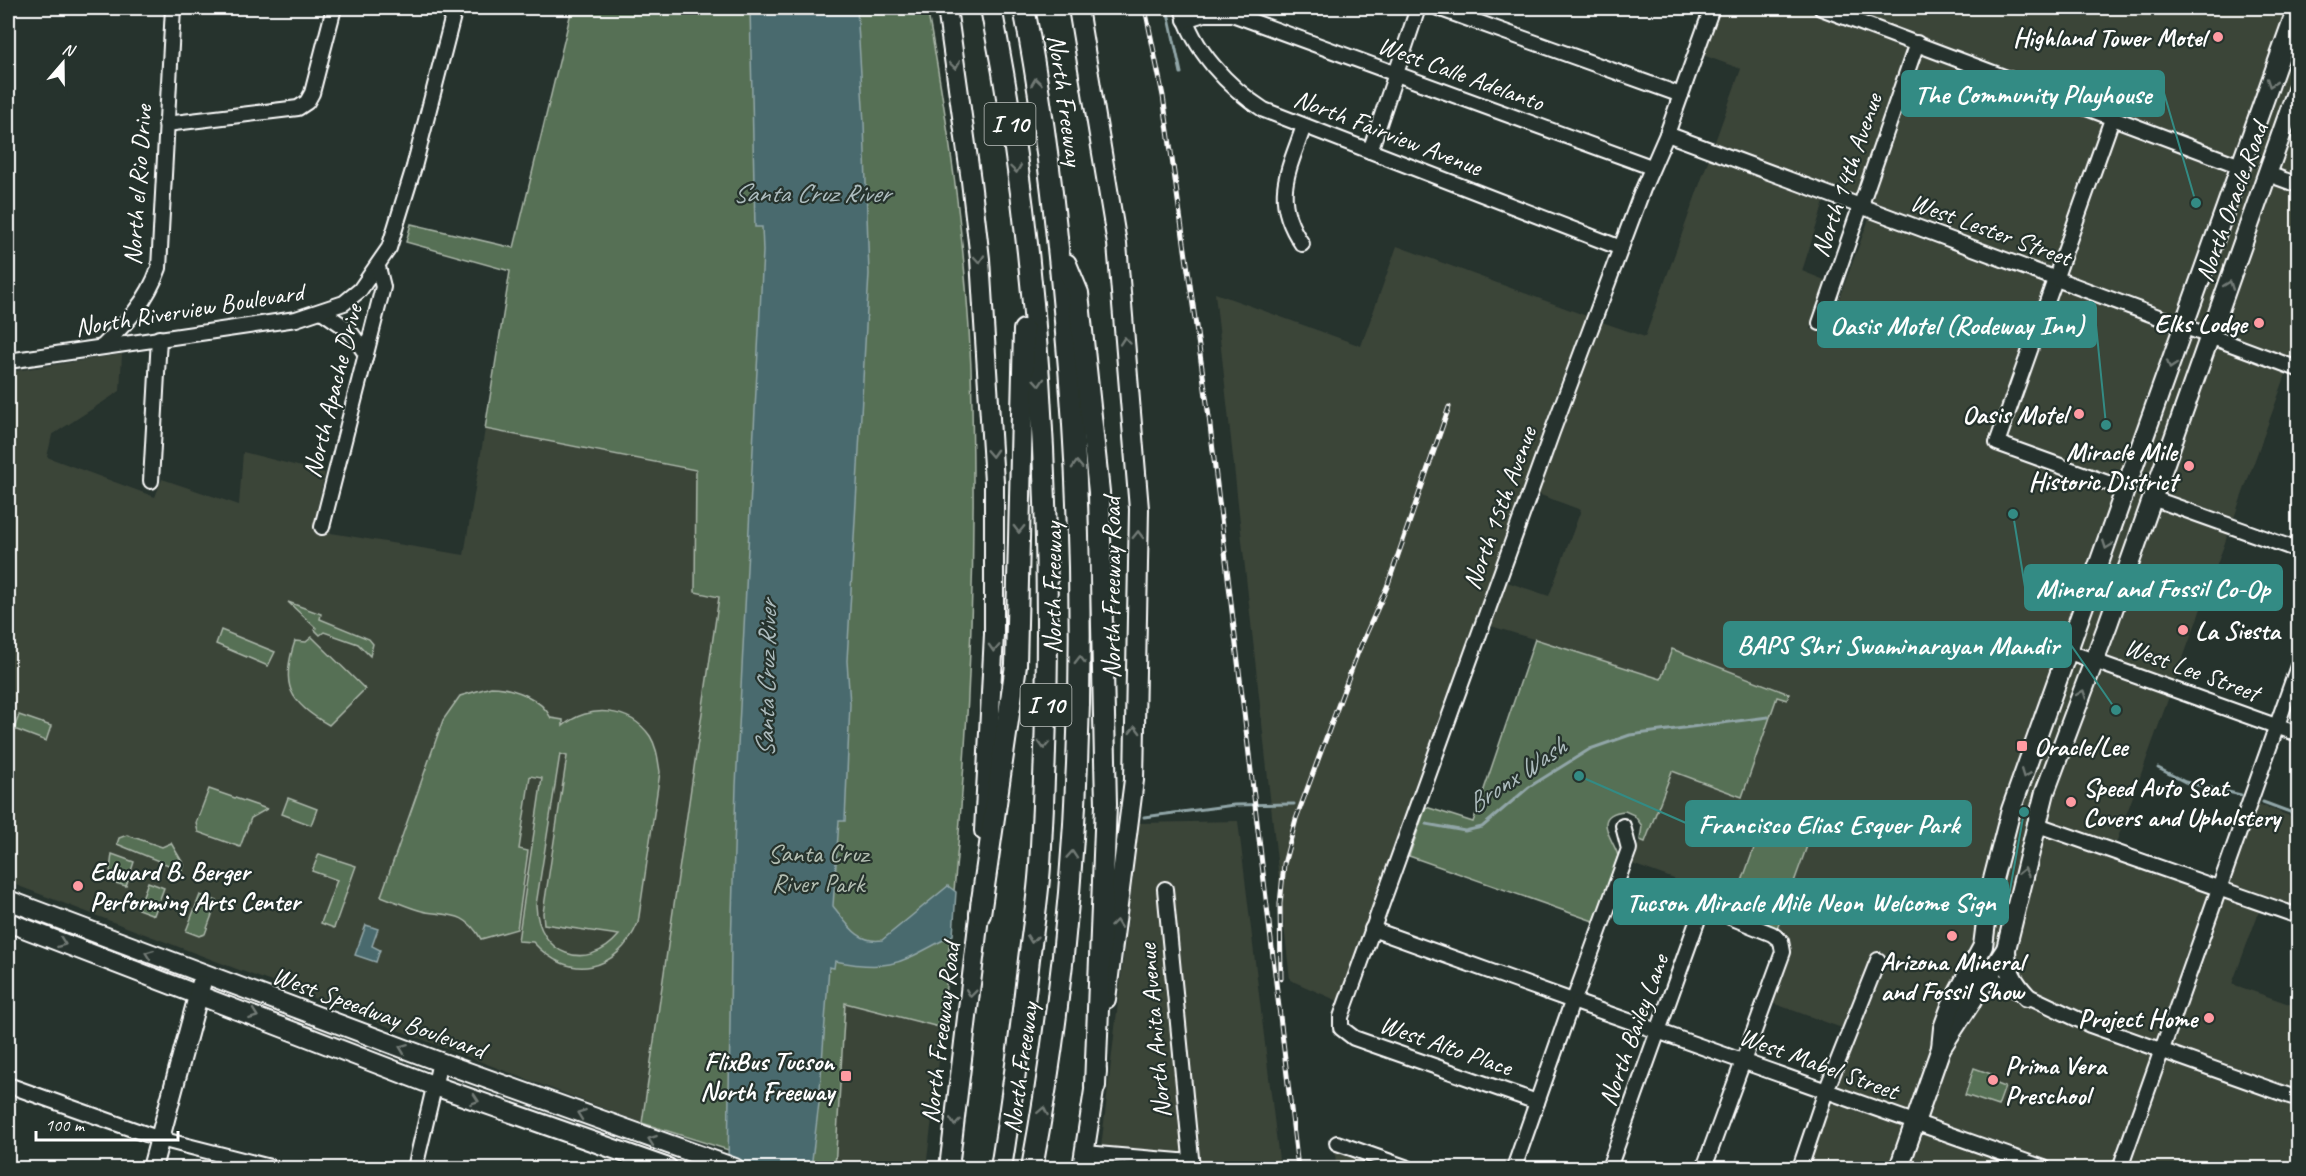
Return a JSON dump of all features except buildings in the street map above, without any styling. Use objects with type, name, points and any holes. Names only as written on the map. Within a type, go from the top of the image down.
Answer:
[{"type":"highway","name":"North Freeway","points":[[991,8],[1026,240],[1042,434],[1048,629],[1040,869],[1016,1078],[1001,1168]]},
{"type":"highway","name":"North Freeway","points":[[1024,8],[1058,244],[1076,435],[1080,554],[1079,742],[1069,894],[1047,1087],[1032,1168]]},
{"type":"highway","points":[[980,914],[1016,665],[1026,240]]},
{"type":"highway","points":[[1058,244],[1078,293],[1099,492],[1106,804],[1095,1086]]},
{"type":"main road","name":"North Freeway Road","points":[[946,8],[978,248],[994,482],[994,634],[980,914],[948,1165]]},
{"type":"main road","name":"North Freeway Road","points":[[1078,8],[1117,244],[1139,509],[1134,780],[1084,1161]]},
{"type":"main road","name":"North Oracle Road","points":[[1941,1048],[1943,1028],[1969,968],[1983,946],[1990,894],[2011,810],[2243,167],[2297,8]]},
{"type":"main road","name":"North Oracle Road","points":[[1941,1048],[2006,949],[2035,824],[2050,775],[2094,660],[2298,87]]},
{"type":"main road","points":[[2035,824],[2036,791],[2051,739],[2048,726],[2044,722]]},
{"type":"main road","name":"West Speedway Boulevard","points":[[8,900],[704,1163],[735,1168]]},
{"type":"main road","name":"West Speedway Boulevard","points":[[8,922],[435,1086],[668,1168]]},
{"type":"main road","points":[[2006,949],[2007,968],[2013,981],[2027,997]]},
{"type":"main road","points":[[152,1168],[204,975]]},
{"type":"main road","points":[[1899,1168],[1941,1048]]},
{"type":"street","name":"North el Rio Drive","points":[[102,347],[138,311],[151,290],[159,268],[173,8]]},
{"type":"street","points":[[166,124],[298,108],[307,102],[312,93],[334,8]]},
{"type":"street","name":"North Riverview Boulevard","points":[[8,361],[296,319],[323,312],[344,303],[360,290],[389,248],[414,167],[455,8]]},
{"type":"street","points":[[1370,151],[1418,8]]},
{"type":"street","points":[[1438,8],[1682,95]]},
{"type":"street","name":"North 15th Avenue","points":[[1341,1028],[1341,1017],[1372,929],[1621,248],[1682,95],[1712,8]]},
{"type":"street","points":[[1821,8],[2243,167]]},
{"type":"street","name":"West Calle Adelanto","points":[[1184,14],[1232,14],[1395,76],[1652,167]]},
{"type":"street","name":"North Fairview Avenue","points":[[1184,14],[1195,40],[1237,91],[1264,110],[1621,248]]},
{"type":"street","name":"North 14th Avenue","points":[[1820,323],[1917,43]]},
{"type":"street","points":[[2112,118],[1997,443],[2127,490]]},
{"type":"street","points":[[1302,244],[1285,213],[1283,196],[1288,170],[1304,126]]},
{"type":"street","name":"West Lester Street","points":[[1667,134],[2208,338],[2298,369]]},
{"type":"street","points":[[2268,174],[2298,185]]},
{"type":"street","name":"North Apache Drive","points":[[322,526],[383,287],[378,267]]},
{"type":"street","points":[[323,312],[349,330],[366,354]]},
{"type":"street","points":[[151,481],[159,338]]},
{"type":"street","points":[[2152,498],[2298,550]]},
{"type":"street","name":"West Lee Street","points":[[2069,652],[2298,734]]},
{"type":"street","points":[[2121,1168],[2298,666]]},
{"type":"street","points":[[2035,824],[2298,916]]},
{"type":"street","points":[[1514,1168],[1629,849],[1623,826]]},
{"type":"street","name":"North Anita Avenue","points":[[1165,889],[1191,1165]]},
{"type":"street","points":[[1704,1168],[1783,952],[1781,940],[1772,933],[1730,917],[1724,900]]},
{"type":"street","name":"North Bailey Lane","points":[[1609,1168],[1702,908]]},
{"type":"street","name":"West Mabel Street","points":[[1372,929],[1915,1123],[2012,1163],[2044,1168]]},
{"type":"street","points":[[1800,1168],[1826,1091],[1878,960]]},
{"type":"street","points":[[1969,968],[2027,997],[2090,1024],[2298,1099]]},
{"type":"street","name":"West Alto Place","points":[[1341,1028],[1354,1038],[1537,1102]]},
{"type":"street","points":[[415,1168],[440,1062]]},
{"type":"street","points":[[8,1085],[160,1139],[274,1168]]},
{"type":"street","points":[[1337,1143],[1408,1168]]},
{"type":"street","points":[[1084,1161],[1191,1165]]},
{"type":"shaded area","points":[[1717,8],[2298,8],[2298,369],[2289,366],[2112,854],[2225,895],[2258,804],[2298,819],[2298,923],[2260,909],[2232,984],[2298,1007],[2298,1168],[1808,1168],[1856,1033],[1761,999],[1779,951],[1776,940],[1723,909],[1719,895],[1632,864],[1640,840],[1645,842],[1671,771],[1742,797],[1777,697],[1789,694],[1672,650],[1662,679],[1491,626],[1507,582],[1549,596],[1581,510],[1538,494],[1602,322],[1645,337],[1741,69],[1700,54]],"holes":[[[1827,193],[1872,211],[1825,335],[1810,329],[1827,281],[1802,271]]]},
{"type":"shaded area","points":[[1397,246],[1592,318],[1338,1001],[1290,980],[1215,293],[1361,346]]},
{"type":"shaded area","points":[[122,354],[120,391],[52,435],[47,457],[155,497],[162,479],[239,505],[243,452],[325,473],[313,530],[464,555],[485,429],[696,470],[695,592],[719,597],[642,1123],[8,882],[8,372]]},
{"type":"shaded area","points":[[1238,821],[1280,1168],[1096,1168],[1101,1148],[1139,823]]},
{"type":"shaded area","points":[[845,1003],[943,1028],[926,1168],[835,1168]]},
{"type":"shaded area","points":[[1335,1149],[1392,1168],[1336,1168]]},
{"type":"green space","name":"Santa Cruz River Park","points":[[572,8],[927,8],[958,206],[968,306],[970,356],[973,452],[972,592],[969,684],[958,840],[943,1028],[845,1003],[835,1168],[786,1168],[642,1123],[719,597],[695,592],[696,470],[485,429],[510,271],[406,242],[411,224],[514,248]]},
{"type":"green space","points":[[288,602],[321,614],[320,619],[369,639],[373,644],[370,656],[358,644],[324,632],[320,635],[315,630],[316,628]]},
{"type":"green space","points":[[221,630],[275,652],[268,666],[216,644]]},
{"type":"green space","points":[[312,637],[365,689],[329,725],[305,709],[291,691],[289,681],[288,670],[295,641],[306,642]]},
{"type":"green space","points":[[1535,639],[1661,679],[1672,649],[1789,694],[1787,700],[1777,697],[1742,797],[1672,771],[1645,842],[1640,840],[1642,826],[1634,815],[1625,811],[1608,817],[1607,830],[1618,856],[1596,922],[1409,856],[1426,807],[1473,822]]},
{"type":"green space","points":[[491,687],[508,689],[533,699],[551,718],[563,720],[563,726],[584,714],[608,712],[631,719],[642,726],[650,736],[657,754],[660,772],[638,923],[629,940],[605,961],[592,966],[577,967],[562,963],[547,955],[533,942],[518,941],[542,778],[530,776],[519,849],[528,851],[517,929],[481,939],[469,924],[457,917],[420,911],[381,896],[443,720],[460,696]],"holes":[[[560,754],[567,756],[543,913],[544,924],[619,935],[606,947],[592,954],[579,956],[566,953],[554,946],[545,936],[539,922],[536,905]]]},
{"type":"green space","points":[[19,715],[51,726],[46,741],[14,729]]},
{"type":"green space","points":[[209,789],[267,809],[251,818],[240,847],[198,832],[196,823]]},
{"type":"green space","points":[[288,798],[317,809],[311,825],[282,814]]},
{"type":"green space","points":[[1765,818],[1811,835],[1777,929],[1746,916],[1750,892],[1741,884]]},
{"type":"green space","points":[[127,835],[162,847],[171,843],[184,865],[183,871],[117,844],[119,838]]},
{"type":"green space","points":[[112,854],[134,862],[126,886],[115,883],[110,870]]},
{"type":"green space","points":[[319,854],[356,866],[334,928],[321,923],[337,880],[312,871]]},
{"type":"green space","points":[[148,882],[164,888],[154,915],[138,909]]},
{"type":"green space","points":[[200,895],[217,901],[205,934],[199,936],[186,931]]},
{"type":"green space","points":[[1974,1068],[1994,1075],[1992,1082],[2005,1087],[1998,1106],[1965,1095]]},
{"type":"water","name":"Santa Cruz River","points":[[750,8],[857,8],[864,123],[869,274],[847,661],[850,704],[845,821],[839,821],[833,906],[853,931],[866,939],[882,940],[948,886],[956,892],[953,935],[897,962],[871,966],[835,961],[834,968],[829,967],[819,1103],[811,1168],[728,1168],[736,786],[763,251],[762,227],[755,227]]},
{"type":"water","points":[[366,925],[378,929],[372,946],[380,950],[376,962],[355,955]]},
{"type":"waterway","points":[[1167,8],[1181,73]]},
{"type":"waterway","name":"Bronx Wash","points":[[1426,824],[1465,831],[1482,827],[1529,787],[1590,749],[1630,735],[1768,717]]},
{"type":"waterway","name":"Bronx Wash","points":[[2158,768],[2185,782],[2241,795]]},
{"type":"waterway","name":"Bronx Wash","points":[[2263,802],[2298,815]]},
{"type":"waterway","name":"Bronx Wash","points":[[1144,817],[1234,805],[1294,804]]},
{"type":"railway","points":[[1145,8],[1163,96],[1209,417],[1298,1168]]},
{"type":"railway","points":[[1281,979],[1280,904],[1284,864],[1296,819],[1358,652],[1387,587],[1449,407]]},
{"type":"place","name":"Highland Tower Motel","points":[[2218,37]]},
{"type":"place","name":"The Community Playhouse","points":[[2196,203]]},
{"type":"place","name":"Elks Lodge","points":[[2259,323]]},
{"type":"place","name":"Oasis Motel","points":[[2079,414]]},
{"type":"place","name":"Oasis Motel (Rodeway Inn)","points":[[2106,425]]},
{"type":"place","name":"Miracle Mile Historic District","points":[[2189,466]]},
{"type":"place","name":"Mineral and Fossil Co-Op","points":[[2013,514]]},
{"type":"place","name":"La Siesta","points":[[2183,630]]},
{"type":"place","name":"BAPS Shri Swaminarayan Mandir","points":[[2116,710]]},
{"type":"place","name":"Oracle/Lee","points":[[2022,746]]},
{"type":"place","name":"Francisco Elias Esquer Park","points":[[1579,776]]},
{"type":"place","name":"Speed Auto Seat Covers and Upholstery","points":[[2071,802]]},
{"type":"place","name":"Tucson Miracle Mile Neon Welcome Sign","points":[[2024,812]]},
{"type":"place","name":"Edward B. Berger Performing Arts Center","points":[[78,886]]},
{"type":"place","name":"Arizona Mineral and Fossil Show","points":[[1952,936]]},
{"type":"place","name":"Project Home","points":[[2209,1018]]},
{"type":"place","name":"FlixBus Tucson North Freeway","points":[[846,1076]]},
{"type":"place","name":"Prima Vera Preschool","points":[[1993,1080]]}]
